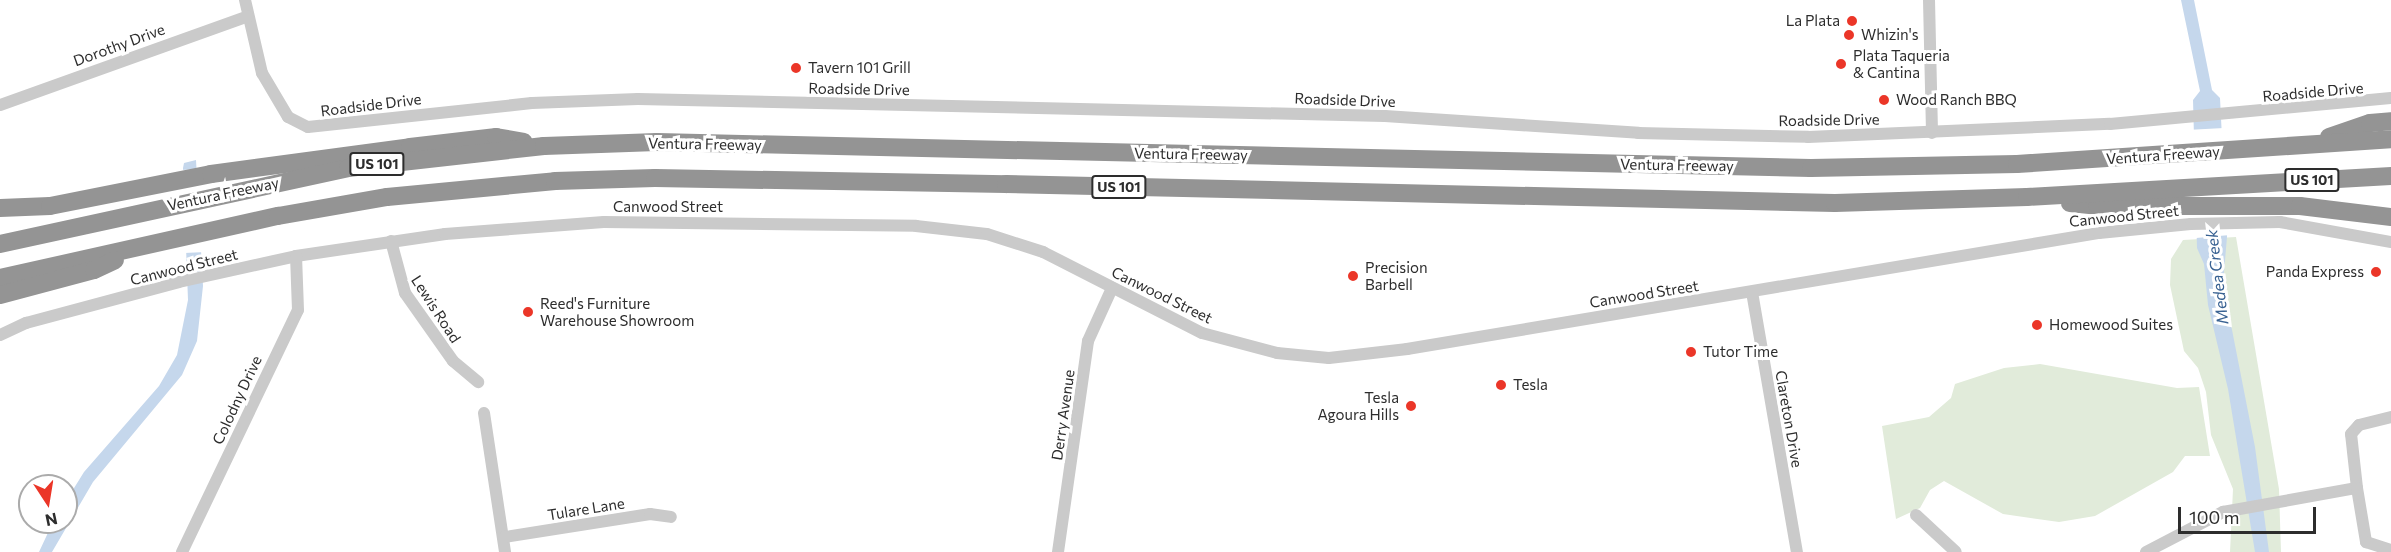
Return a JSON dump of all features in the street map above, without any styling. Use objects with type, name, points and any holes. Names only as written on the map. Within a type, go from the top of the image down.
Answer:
[{"type":"highway","points":[[2308,144],[2370,123],[2391,121]]},
{"type":"highway","points":[[0,208],[50,206],[211,174],[496,137],[544,146]]},
{"type":"highway","name":"Ventura Freeway","points":[[0,244],[212,195],[348,168],[544,146],[657,142],[1810,168],[2005,164],[2391,140]]},
{"type":"highway","name":"US 101","points":[[0,278],[181,237],[387,197],[555,181],[655,178],[1823,203],[2027,197],[2175,196],[2234,184],[2391,176]]},
{"type":"highway","points":[[2175,196],[2235,213],[2349,209],[2391,217]]},
{"type":"highway","points":[[0,295],[93,270],[144,245]]},
{"type":"street","points":[[245,0],[248,16]]},
{"type":"street","points":[[1929,0],[1932,134]]},
{"type":"street","name":"Dorothy Drive","points":[[0,105],[248,16]]},
{"type":"street","name":"Roadside Drive","points":[[248,16],[262,73],[281,108],[297,123],[321,127],[532,103],[638,99],[1385,116],[1638,133],[1808,137],[1932,134],[2185,118],[2391,98]]},
{"type":"street","name":"Canwood Street","points":[[0,335],[26,323],[178,282],[296,256],[391,241],[510,227],[604,222],[946,228],[987,234],[1043,252],[1177,322],[1222,339],[1277,353],[1329,358],[1407,350],[2050,240],[2191,224],[2235,213],[2320,226],[2391,242]]},
{"type":"street","name":"Lewis Road","points":[[391,241],[405,293],[453,362],[478,382]]},
{"type":"street","name":"Colodny Drive","points":[[182,552],[297,310],[296,256]]},
{"type":"street","name":"Derry Avenue","points":[[1058,552],[1088,341],[1112,288]]},
{"type":"street","name":"Clareton Drive","points":[[1752,292],[1797,552]]},
{"type":"street","points":[[484,413],[487,449],[505,537],[505,552]]},
{"type":"street","points":[[2391,417],[2359,426],[2351,434],[2356,488],[2367,549],[2391,550]]},
{"type":"street","points":[[2146,552],[2193,525],[2234,509],[2356,488]]},
{"type":"street","name":"Tulare Lane","points":[[505,537],[650,514],[671,517]]},
{"type":"street","points":[[1916,515],[1956,552]]},
{"type":"green space","points":[[2236,237],[2279,489],[2281,552],[2230,552],[2233,489],[2211,435],[2206,392],[2198,368],[2184,351],[2170,285],[2171,259],[2183,240]]},
{"type":"green space","points":[[2040,364],[2177,388],[2199,387],[2210,456],[2185,456],[2173,472],[2095,516],[2059,522],[2003,514],[1944,481],[1930,490],[1920,508],[1896,519],[1882,426],[1929,417],[1951,398],[1955,384],[2004,368]]},
{"type":"water","name":"Medea Creek","points":[[2181,0],[2194,0],[2212,90],[2220,98],[2227,237],[2223,284],[2255,447],[2269,552],[2255,552],[2228,389],[2208,305],[2204,264],[2197,248],[2193,100],[2200,91]]},
{"type":"water","points":[[196,160],[203,286],[197,341],[182,375],[93,482],[78,508],[78,482],[84,472],[159,386],[177,355],[188,300],[184,163]]},
{"type":"water","points":[[47,534],[63,534],[52,552],[39,552]]},
{"type":"pier","points":[[2224,128],[2228,210],[2195,212],[2191,130]]},
{"type":"pier","points":[[201,169],[205,252],[184,253],[180,170]]},
{"type":"pier","points":[[2228,212],[2230,235],[2193,238],[2191,215]]},
{"type":"place","name":"La Plata","points":[[1852,21]]},
{"type":"place","name":"Whizin's","points":[[1849,35]]},
{"type":"place","name":"Plata Taqueria & Cantina","points":[[1841,64]]},
{"type":"place","name":"Tavern 101 Grill","points":[[796,68]]},
{"type":"place","name":"Wood Ranch BBQ","points":[[1884,100]]},
{"type":"place","name":"Panda Express","points":[[2376,272]]},
{"type":"place","name":"Precision Barbell","points":[[1353,276]]},
{"type":"place","name":"Reed's Furniture Warehouse Showroom","points":[[528,312]]},
{"type":"place","name":"Homewood Suites","points":[[2037,325]]},
{"type":"place","name":"Tutor Time","points":[[1691,352]]},
{"type":"place","name":"Tesla","points":[[1501,385]]},
{"type":"place","name":"Tesla Agoura Hills","points":[[1411,406]]}]
